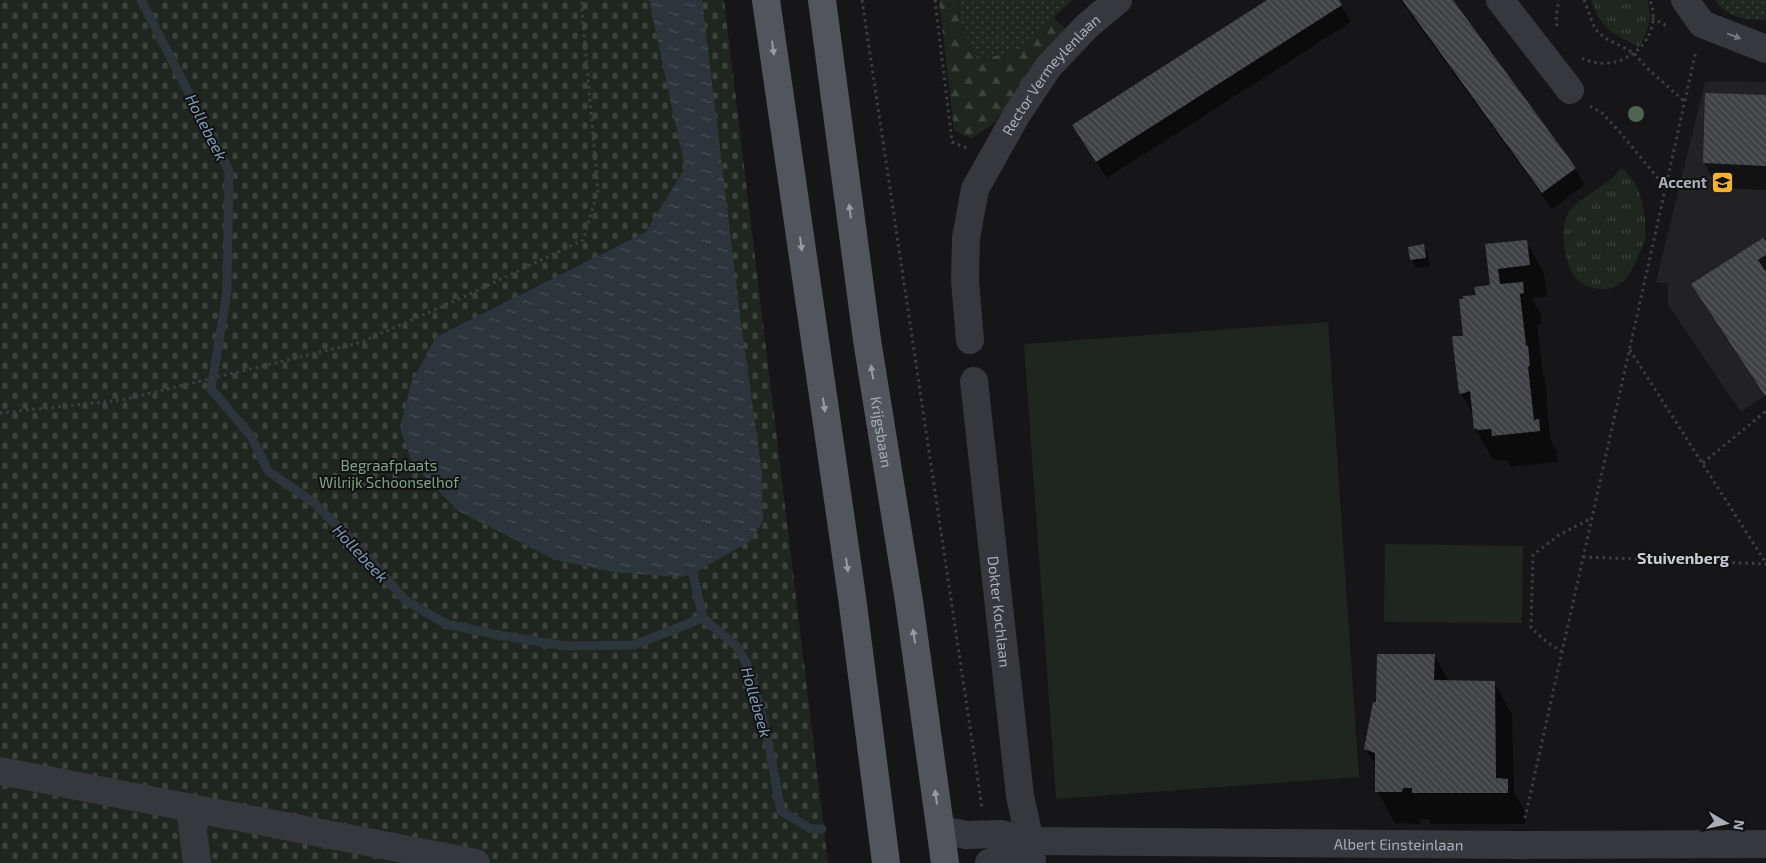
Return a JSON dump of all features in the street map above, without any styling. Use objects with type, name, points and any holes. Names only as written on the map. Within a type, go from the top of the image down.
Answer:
[{"type":"main road","points":[[766,0],[852,597],[886,863]]},
{"type":"main road","name":"Krijgsbaan","points":[[822,0],[867,340],[909,601],[945,863]]},
{"type":"street","name":"Rector Vermeylenlaan","points":[[992,156],[1048,66],[1087,26],[1118,0]]},
{"type":"street","points":[[1500,0],[1570,90]]},
{"type":"street","points":[[1685,0],[1702,24],[1766,49]]},
{"type":"street","points":[[970,340],[965,281],[966,238],[975,189],[992,156]]},
{"type":"street","name":"Dokter Kochlaan","points":[[974,381],[1020,796],[1031,852]]},
{"type":"street","points":[[0,771],[476,863]]},
{"type":"street","points":[[190,808],[197,863]]},
{"type":"street","name":"Albert Einsteinlaan","points":[[940,830],[966,835],[1000,834],[1031,852],[1519,854],[1766,844]]},
{"type":"street","points":[[989,863],[1031,852]]},
{"type":"path","points":[[0,413],[122,400],[362,342],[461,298],[583,240],[598,191],[582,0]]},
{"type":"path","points":[[862,0],[985,834]]},
{"type":"path","points":[[935,0],[952,142],[992,156]]},
{"type":"path","points":[[1559,0],[1556,16],[1559,33]]},
{"type":"path","points":[[1584,0],[1595,29],[1605,38],[1634,54],[1685,102]]},
{"type":"path","points":[[1577,56],[1598,64],[1610,64],[1634,54],[1647,38],[1651,27],[1653,16],[1650,0]]},
{"type":"path","points":[[1519,854],[1562,652],[1702,24]]},
{"type":"path","points":[[1570,90],[1602,113],[1666,188]]},
{"type":"path","points":[[1630,349],[1766,564]]},
{"type":"path","points":[[1702,463],[1766,411]]},
{"type":"path","points":[[1562,652],[1531,628],[1533,555],[1559,535],[1592,518]]},
{"type":"path","points":[[1583,557],[1766,564]]},
{"type":"shaded area","name":"Accent","points":[[1705,82],[1766,82],[1766,395],[1741,412],[1668,305],[1668,284],[1656,282]]},
{"type":"green space","name":"Begraafplaats Wilrijk Schoonselhof","points":[[0,0],[724,0],[828,863],[0,863]]},
{"type":"green space","points":[[939,0],[958,0],[960,22],[977,60],[1017,51],[1052,17],[1067,30],[993,124],[971,139],[954,130]]},
{"type":"green space","points":[[958,0],[1073,0],[1017,51],[977,60],[960,22]]},
{"type":"green space","points":[[1591,0],[1647,0],[1650,13],[1648,25],[1638,48],[1605,26]]},
{"type":"green space","points":[[1715,0],[1766,0],[1766,20],[1738,17],[1726,11]]},
{"type":"green space","points":[[1621,168],[1627,173],[1639,191],[1645,217],[1645,240],[1631,270],[1622,282],[1608,289],[1586,286],[1573,275],[1569,267],[1564,241],[1566,218],[1576,205],[1608,181]]},
{"type":"green space","points":[[1328,322],[1359,777],[1056,799],[1024,344]]},
{"type":"green space","points":[[1385,544],[1523,546],[1522,623],[1384,622]]},
{"type":"water","points":[[649,0],[702,0],[741,323],[762,473],[763,521],[750,541],[693,574],[679,577],[612,572],[555,560],[457,510],[412,463],[400,428],[411,383],[436,337],[646,232],[685,168]]},
{"type":"building","points":[[1267,0],[1339,0],[1342,5],[1096,162],[1072,125]]},
{"type":"building","points":[[1402,0],[1453,0],[1576,168],[1542,193]]},
{"type":"building","points":[[1705,93],[1766,95],[1766,166],[1703,163]]},
{"type":"building","points":[[1763,238],[1766,242],[1766,255],[1758,260],[1766,272],[1765,396],[1691,284]]},
{"type":"building","points":[[1527,240],[1530,265],[1498,269],[1500,284],[1523,282],[1524,293],[1520,294],[1526,345],[1528,346],[1530,365],[1528,367],[1534,420],[1539,419],[1540,431],[1492,436],[1491,429],[1474,429],[1470,391],[1459,393],[1452,337],[1463,336],[1459,299],[1463,299],[1463,296],[1476,295],[1474,287],[1490,285],[1485,244]]},
{"type":"building","points":[[1424,244],[1426,258],[1410,260],[1408,247]]},
{"type":"building","points":[[1377,654],[1435,654],[1434,680],[1495,681],[1496,778],[1508,779],[1508,793],[1412,793],[1412,788],[1403,788],[1402,792],[1375,792],[1375,753],[1364,749],[1373,702],[1376,702]]},
{"type":"waterway","name":"Hollebeek","points":[[141,0],[229,171],[227,292],[211,389],[251,436],[268,471],[314,503],[362,550],[405,600],[446,624],[565,646],[634,645],[703,618],[737,647],[749,668],[766,730],[781,811],[811,829],[822,829]]},
{"type":"waterway","points":[[693,574],[703,618]]},
{"type":"place","name":"Accent","points":[[1723,182]]},
{"type":"district","name":"Stuivenberg","points":[[1683,557]]}]
